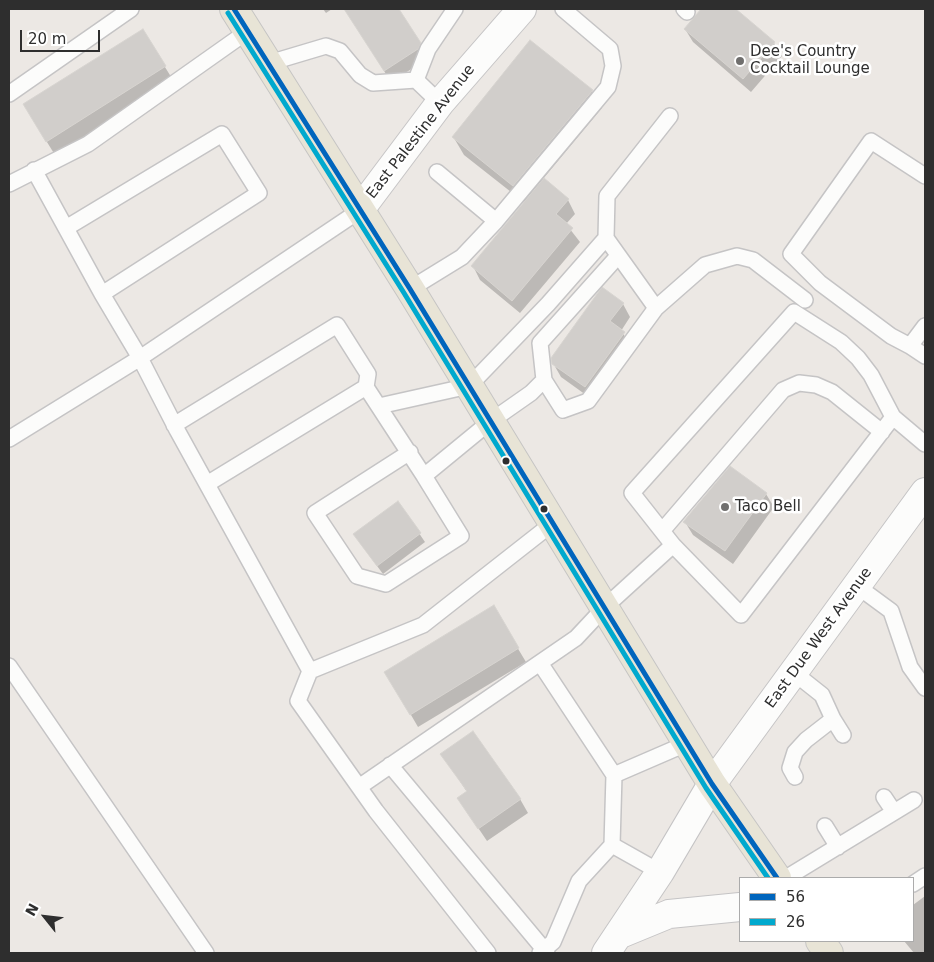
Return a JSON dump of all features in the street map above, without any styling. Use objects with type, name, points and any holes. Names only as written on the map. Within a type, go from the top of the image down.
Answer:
[{"type":"main road","points":[[241,20],[359,211],[410,289],[712,784],[776,877]]},
{"type":"street","name":"East Palestine Avenue","points":[[359,211],[440,103],[522,9]]},
{"type":"street","name":"East Due West Avenue","points":[[612,944],[660,872],[712,784],[925,493]]},
{"type":"street","points":[[612,944],[669,914],[739,907]]},
{"type":"lane","points":[[9,94],[131,9]]},
{"type":"lane","points":[[416,80],[428,49],[456,9]]},
{"type":"lane","points":[[410,289],[462,257],[496,221],[608,87],[613,66],[610,49],[563,9]]},
{"type":"lane","points":[[9,184],[88,144],[241,20]]},
{"type":"lane","points":[[269,64],[326,46],[340,51],[360,75],[373,83],[416,80],[440,103]]},
{"type":"lane","points":[[656,308],[606,238],[606,196],[670,116]]},
{"type":"lane","points":[[66,228],[222,134],[259,193],[102,294]]},
{"type":"lane","points":[[925,176],[871,141],[791,254],[820,283],[891,336],[925,356]]},
{"type":"lane","points":[[34,170],[102,294],[140,358],[174,425],[310,671]]},
{"type":"lane","points":[[437,172],[496,221]]},
{"type":"lane","points":[[9,439],[140,358],[359,211]]},
{"type":"lane","points":[[379,406],[469,386],[548,304],[606,238]]},
{"type":"lane","points":[[618,256],[540,343],[544,380],[564,410],[588,400],[656,308],[704,265],[736,256],[753,260],[805,300]]},
{"type":"lane","points":[[820,283],[632,493],[673,545],[741,615],[893,417]]},
{"type":"lane","points":[[794,312],[841,342],[858,358],[871,375],[893,417],[925,444]]},
{"type":"lane","points":[[174,425],[337,325],[368,374],[366,387],[410,452],[461,536],[386,584],[357,576],[316,513],[410,452]]},
{"type":"lane","points":[[910,346],[925,326]]},
{"type":"lane","points":[[424,476],[491,421],[531,394],[544,380]]},
{"type":"lane","points":[[662,530],[783,390],[799,383],[816,385],[832,392],[882,432]]},
{"type":"lane","points":[[207,484],[366,387]]},
{"type":"lane","points":[[488,953],[359,786],[298,701],[310,671],[423,625],[554,523]]},
{"type":"lane","points":[[359,786],[576,638],[605,607],[673,545]]},
{"type":"lane","points":[[857,586],[891,611],[910,667],[925,688]]},
{"type":"lane","points":[[390,765],[544,952],[553,942],[579,881],[612,845],[614,775],[540,663]]},
{"type":"lane","points":[[9,666],[206,953]]},
{"type":"lane","points":[[793,672],[822,695],[832,719],[843,735]]},
{"type":"lane","points":[[795,777],[790,768],[795,752],[810,746],[832,719]]},
{"type":"lane","points":[[614,775],[688,743]]},
{"type":"lane","points":[[884,797],[894,812]]},
{"type":"lane","points":[[788,877],[838,847],[861,825],[894,812],[914,800]]},
{"type":"lane","points":[[825,826],[838,847]]},
{"type":"lane","points":[[612,845],[660,872]]},
{"type":"lane","points":[[914,883],[925,876]]},
{"type":"building","points":[[344,9],[399,9],[421,43],[418,49],[384,71]]},
{"type":"building","name":"Dee's Country Cocktail Lounge","points":[[701,9],[736,9],[775,42],[743,79],[684,29]]},
{"type":"building","points":[[143,29],[166,66],[46,142],[23,104]]},
{"type":"building","points":[[530,40],[593,90],[513,186],[452,137]]},
{"type":"building","points":[[544,178],[569,199],[556,214],[573,228],[512,301],[471,266]]},
{"type":"building","points":[[602,287],[624,303],[610,321],[625,332],[585,387],[552,364],[551,358]]},
{"type":"building","name":"Taco Bell","points":[[730,466],[767,493],[725,551],[683,522]]},
{"type":"building","points":[[398,501],[421,533],[377,566],[353,534]]},
{"type":"building","points":[[494,605],[519,648],[410,715],[384,672]]},
{"type":"building","points":[[473,731],[521,799],[478,829],[457,798],[467,791],[440,754]]},
{"type":"transit line","name":"56","points":[[234,9],[410,289],[712,784],[776,877]]},
{"type":"transit line","name":"26","points":[[228,13],[404,293],[706,788],[767,877]]},
{"type":"place","name":"Dee's Country Cocktail Lounge","points":[[740,61]]},
{"type":"place","name":"Taco Bell","points":[[725,507]]}]
